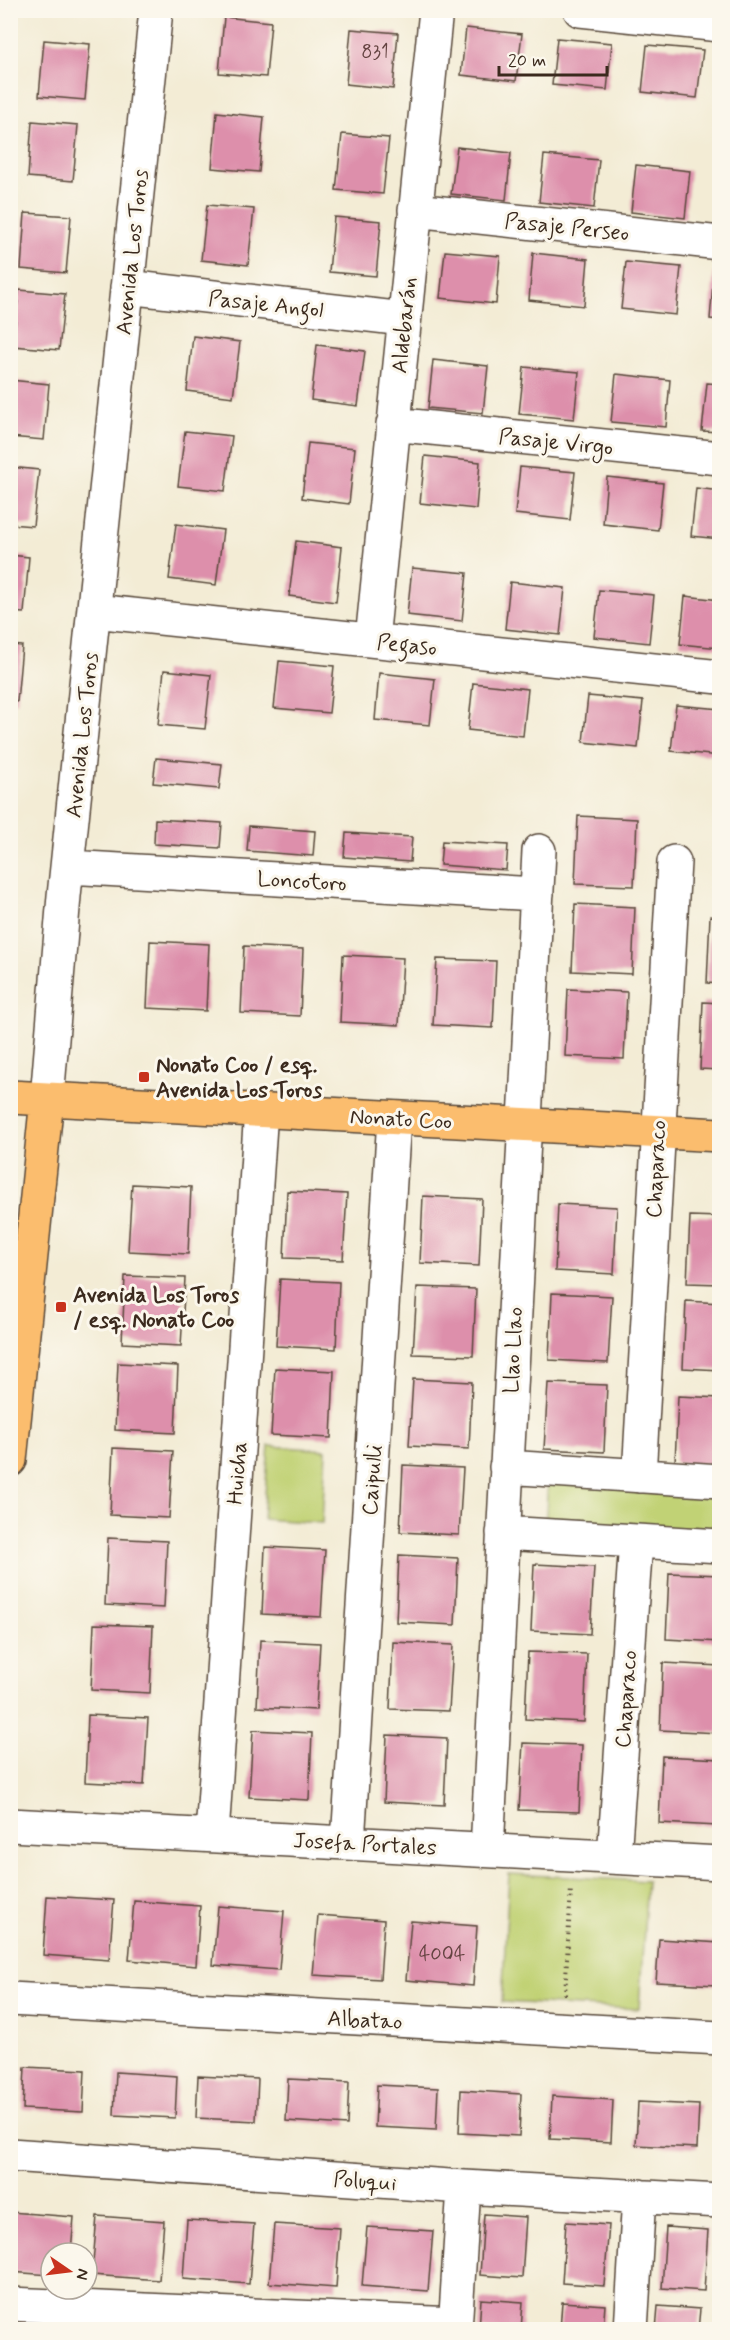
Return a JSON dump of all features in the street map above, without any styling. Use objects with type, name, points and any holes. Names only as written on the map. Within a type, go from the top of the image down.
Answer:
[{"type":"main road","name":"Nonato Coo","points":[[10,1097],[720,1135]]},
{"type":"main road","name":"Avenida Los Toros","points":[[10,1460],[47,1099]]},
{"type":"street","name":"Avenida Los Toros","points":[[47,1099],[68,867],[156,10]]},
{"type":"street","name":"Aldebarán","points":[[372,640],[436,10]]},
{"type":"street","points":[[580,10],[720,25]]},
{"type":"street","name":"Pasaje Perseo","points":[[415,210],[720,243]]},
{"type":"street","name":"Pasaje Angol","points":[[127,287],[404,319]]},
{"type":"street","name":"Pasaje Virgo","points":[[393,424],[720,458]]},
{"type":"street","name":"Pegaso","points":[[94,611],[720,677]]},
{"type":"street","name":"Llao Llao","points":[[487,1850],[539,851]]},
{"type":"street","name":"Chaparaco","points":[[639,1476],[674,862]]},
{"type":"street","name":"Loncotoro","points":[[68,867],[537,894]]},
{"type":"street","name":"Huicha","points":[[212,1835],[261,1110]]},
{"type":"street","name":"Caipulli","points":[[348,1842],[394,1118]]},
{"type":"street","points":[[506,1467],[720,1481]]},
{"type":"street","points":[[503,1533],[720,1546]]},
{"type":"street","name":"Chaparaco","points":[[614,1857],[636,1541]]},
{"type":"street","name":"Josefa Portales","points":[[10,1825],[720,1863]]},
{"type":"street","name":"Albatao","points":[[10,2000],[720,2038]]},
{"type":"street","name":"Poluqui","points":[[10,2156],[464,2187],[720,2201]]},
{"type":"street","points":[[10,2304],[455,2327],[464,2187]]},
{"type":"street","points":[[631,2330],[639,2196]]},
{"type":"path","points":[[563,2029],[573,1854]]},
{"type":"green space","points":[[269,1446],[326,1450],[322,1523],[263,1519]]},
{"type":"green space","points":[[548,1478],[719,1488],[719,1542],[545,1532]]},
{"type":"green space","points":[[509,1874],[647,1881],[639,2009],[502,2002]]},
{"type":"building","points":[[224,17],[271,22],[266,77],[219,73]]},
{"type":"building","points":[[466,28],[522,34],[516,81],[461,75]]},
{"type":"building","points":[[351,29],[398,33],[393,89],[346,84]]},
{"type":"building","points":[[557,38],[612,43],[607,90],[552,85]]},
{"type":"building","points":[[44,40],[90,44],[85,100],[39,96]]},
{"type":"building","points":[[647,45],[703,50],[697,98],[642,92]]},
{"type":"building","points":[[217,112],[264,117],[259,172],[212,168]]},
{"type":"building","points":[[32,121],[78,125],[73,181],[28,177]]},
{"type":"building","points":[[342,134],[389,138],[383,194],[336,190]]},
{"type":"building","points":[[457,147],[511,153],[506,200],[451,194]]},
{"type":"building","points":[[544,155],[599,160],[594,208],[539,202]]},
{"type":"building","points":[[636,165],[690,171],[685,218],[631,212]]},
{"type":"building","points":[[207,205],[254,209],[248,265],[201,260]]},
{"type":"building","points":[[25,213],[71,216],[66,273],[21,269]]},
{"type":"building","points":[[334,217],[381,221],[376,276],[329,272]]},
{"type":"building","points":[[445,251],[500,256],[496,304],[440,298]]},
{"type":"building","points":[[533,253],[588,259],[584,306],[529,300]]},
{"type":"building","points":[[626,262],[681,267],[676,315],[621,309]]},
{"type":"building","points":[[714,272],[720,273],[720,320],[710,319]]},
{"type":"building","points":[[19,290],[65,294],[59,350],[13,346]]},
{"type":"building","points":[[193,336],[240,342],[233,397],[187,391]]},
{"type":"building","points":[[317,345],[365,351],[358,406],[311,400]]},
{"type":"building","points":[[433,360],[488,366],[483,413],[428,408]]},
{"type":"building","points":[[524,367],[579,372],[574,419],[519,414]]},
{"type":"building","points":[[616,374],[670,380],[666,427],[611,422]]},
{"type":"building","points":[[10,380],[49,384],[44,440],[10,437]]},
{"type":"building","points":[[707,383],[720,384],[720,432],[702,431]]},
{"type":"building","points":[[185,431],[232,436],[225,491],[178,486]]},
{"type":"building","points":[[308,443],[355,448],[349,504],[302,498]]},
{"type":"building","points":[[425,456],[480,462],[476,509],[420,503]]},
{"type":"building","points":[[10,467],[39,470],[33,526],[10,524]]},
{"type":"building","points":[[520,467],[575,472],[570,520],[515,514]]},
{"type":"building","points":[[607,477],[663,483],[658,530],[603,524]]},
{"type":"building","points":[[696,488],[720,491],[720,539],[691,536]]},
{"type":"building","points":[[176,524],[223,530],[216,585],[169,579]]},
{"type":"building","points":[[296,541],[342,547],[336,602],[289,596]]},
{"type":"building","points":[[10,555],[29,557],[24,613],[10,612]]},
{"type":"building","points":[[412,568],[467,573],[462,621],[407,615]]},
{"type":"building","points":[[510,582],[565,588],[560,635],[505,629]]},
{"type":"building","points":[[599,590],[654,595],[649,643],[594,637]]},
{"type":"building","points":[[685,596],[720,600],[720,648],[680,644]]},
{"type":"building","points":[[10,645],[22,646],[17,702],[10,701]]},
{"type":"building","points":[[279,661],[334,666],[329,713],[274,708]]},
{"type":"building","points":[[164,670],[211,675],[205,729],[158,725]]},
{"type":"building","points":[[379,673],[435,679],[430,725],[375,720]]},
{"type":"building","points":[[473,683],[528,689],[523,736],[468,730]]},
{"type":"building","points":[[588,696],[643,701],[638,748],[583,742]]},
{"type":"building","points":[[676,705],[720,709],[720,756],[671,751]]},
{"type":"building","points":[[10,728],[14,728],[12,752],[10,752]]},
{"type":"building","points":[[156,758],[222,764],[219,789],[153,783]]},
{"type":"building","points":[[578,816],[637,819],[634,886],[575,884]]},
{"type":"building","points":[[155,819],[222,823],[220,848],[154,844]]},
{"type":"building","points":[[249,826],[315,831],[313,856],[247,851]]},
{"type":"building","points":[[718,826],[720,826],[720,891],[715,890]]},
{"type":"building","points":[[346,833],[412,837],[410,862],[344,857]]},
{"type":"building","points":[[442,841],[508,845],[506,870],[440,865]]},
{"type":"building","points":[[575,904],[635,907],[632,974],[572,971]]},
{"type":"building","points":[[710,916],[720,917],[720,984],[707,983]]},
{"type":"building","points":[[150,941],[209,944],[206,1011],[147,1008]]},
{"type":"building","points":[[244,946],[303,949],[300,1016],[241,1013]]},
{"type":"building","points":[[343,955],[403,958],[399,1025],[340,1022]]},
{"type":"building","points":[[437,959],[496,961],[493,1028],[433,1025]]},
{"type":"building","points":[[568,989],[627,992],[624,1059],[565,1056]]},
{"type":"building","points":[[703,1002],[720,1003],[720,1070],[700,1069]]},
{"type":"building","points":[[132,1184],[191,1187],[188,1254],[128,1251]]},
{"type":"building","points":[[287,1191],[347,1194],[343,1260],[284,1258]]},
{"type":"building","points":[[423,1196],[482,1199],[479,1266],[420,1263]]},
{"type":"building","points":[[558,1204],[617,1207],[614,1274],[555,1271]]},
{"type":"building","points":[[690,1216],[720,1217],[720,1284],[687,1283]]},
{"type":"building","points":[[125,1276],[185,1278],[181,1346],[122,1343]]},
{"type":"building","points":[[280,1279],[339,1282],[336,1349],[276,1346]]},
{"type":"building","points":[[417,1287],[476,1289],[473,1356],[413,1354]]},
{"type":"building","points":[[552,1293],[612,1296],[608,1363],[549,1360]]},
{"type":"building","points":[[686,1301],[720,1303],[720,1370],[683,1368]]},
{"type":"building","points":[[118,1363],[178,1366],[175,1433],[115,1430]]},
{"type":"building","points":[[275,1368],[334,1371],[331,1438],[271,1435]]},
{"type":"building","points":[[413,1379],[472,1382],[469,1449],[409,1446]]},
{"type":"building","points":[[548,1383],[607,1385],[604,1452],[544,1449]]},
{"type":"building","points":[[678,1396],[720,1398],[720,1465],[675,1463]]},
{"type":"building","points":[[113,1448],[173,1451],[169,1518],[110,1515]]},
{"type":"building","points":[[403,1465],[463,1468],[459,1535],[400,1532]]},
{"type":"building","points":[[108,1538],[167,1541],[164,1608],[105,1605]]},
{"type":"building","points":[[265,1547],[325,1550],[321,1617],[262,1614]]},
{"type":"building","points":[[399,1555],[458,1558],[455,1625],[396,1622]]},
{"type":"building","points":[[534,1564],[594,1567],[590,1634],[531,1631]]},
{"type":"building","points":[[669,1573],[720,1575],[720,1642],[666,1639]]},
{"type":"building","points":[[94,1624],[153,1626],[150,1693],[91,1690]]},
{"type":"building","points":[[260,1640],[320,1643],[316,1710],[257,1707]]},
{"type":"building","points":[[393,1642],[453,1645],[449,1711],[390,1709]]},
{"type":"building","points":[[528,1652],[587,1654],[584,1722],[525,1719]]},
{"type":"building","points":[[663,1663],[720,1666],[719,1733],[660,1730]]},
{"type":"building","points":[[88,1715],[148,1718],[144,1785],[85,1782]]},
{"type":"building","points":[[253,1730],[312,1733],[309,1800],[249,1797]]},
{"type":"building","points":[[387,1735],[447,1738],[444,1805],[384,1802]]},
{"type":"building","points":[[523,1743],[582,1745],[579,1812],[519,1810]]},
{"type":"building","points":[[662,1756],[720,1759],[718,1826],[659,1823]]},
{"type":"building","points":[[47,1896],[114,1900],[109,1960],[43,1955]]},
{"type":"building","points":[[134,1901],[200,1906],[196,1966],[129,1960]]},
{"type":"building","points":[[218,1906],[284,1911],[279,1970],[213,1965]]},
{"type":"building","points":[[318,1915],[384,1920],[380,1979],[313,1975]]},
{"type":"building","points":[[411,1921],[477,1926],[473,1986],[406,1980]]},
{"type":"building","points":[[659,1939],[720,1943],[717,1985],[656,1982]]},
{"type":"building","points":[[25,2067],[85,2070],[83,2112],[23,2109]]},
{"type":"building","points":[[116,2072],[177,2076],[175,2118],[114,2115]]},
{"type":"building","points":[[198,2076],[258,2079],[256,2121],[196,2118]]},
{"type":"building","points":[[288,2079],[349,2082],[347,2125],[286,2121]]},
{"type":"building","points":[[377,2085],[438,2088],[436,2130],[375,2127]]},
{"type":"building","points":[[461,2090],[521,2094],[519,2136],[459,2133]]},
{"type":"building","points":[[552,2096],[613,2100],[611,2142],[550,2139]]},
{"type":"building","points":[[638,2102],[699,2105],[697,2148],[636,2145]]},
{"type":"building","points":[[10,2212],[74,2217],[72,2241],[39,2241],[39,2274],[10,2272]]},
{"type":"building","points":[[484,2214],[526,2217],[522,2278],[480,2275]]},
{"type":"building","points":[[97,2216],[164,2221],[159,2280],[99,2276],[99,2241],[95,2241]]},
{"type":"building","points":[[187,2220],[254,2224],[249,2284],[183,2279]]},
{"type":"building","points":[[566,2222],[609,2225],[604,2286],[562,2283]]},
{"type":"building","points":[[274,2224],[340,2228],[336,2288],[269,2283]]},
{"type":"building","points":[[367,2227],[433,2231],[428,2291],[362,2286]]},
{"type":"building","points":[[666,2227],[708,2230],[704,2291],[662,2288]]},
{"type":"building","points":[[481,2299],[523,2302],[521,2330],[479,2330]]},
{"type":"building","points":[[562,2302],[605,2305],[603,2330],[560,2330]]},
{"type":"building","points":[[658,2306],[700,2309],[698,2330],[656,2330]]},
{"type":"place","name":"Nonato Coo / esq. Avenida Los Toros","points":[[144,1077]]},
{"type":"place","name":"Avenida Los Toros / esq. Nonato Coo","points":[[61,1307]]}]
